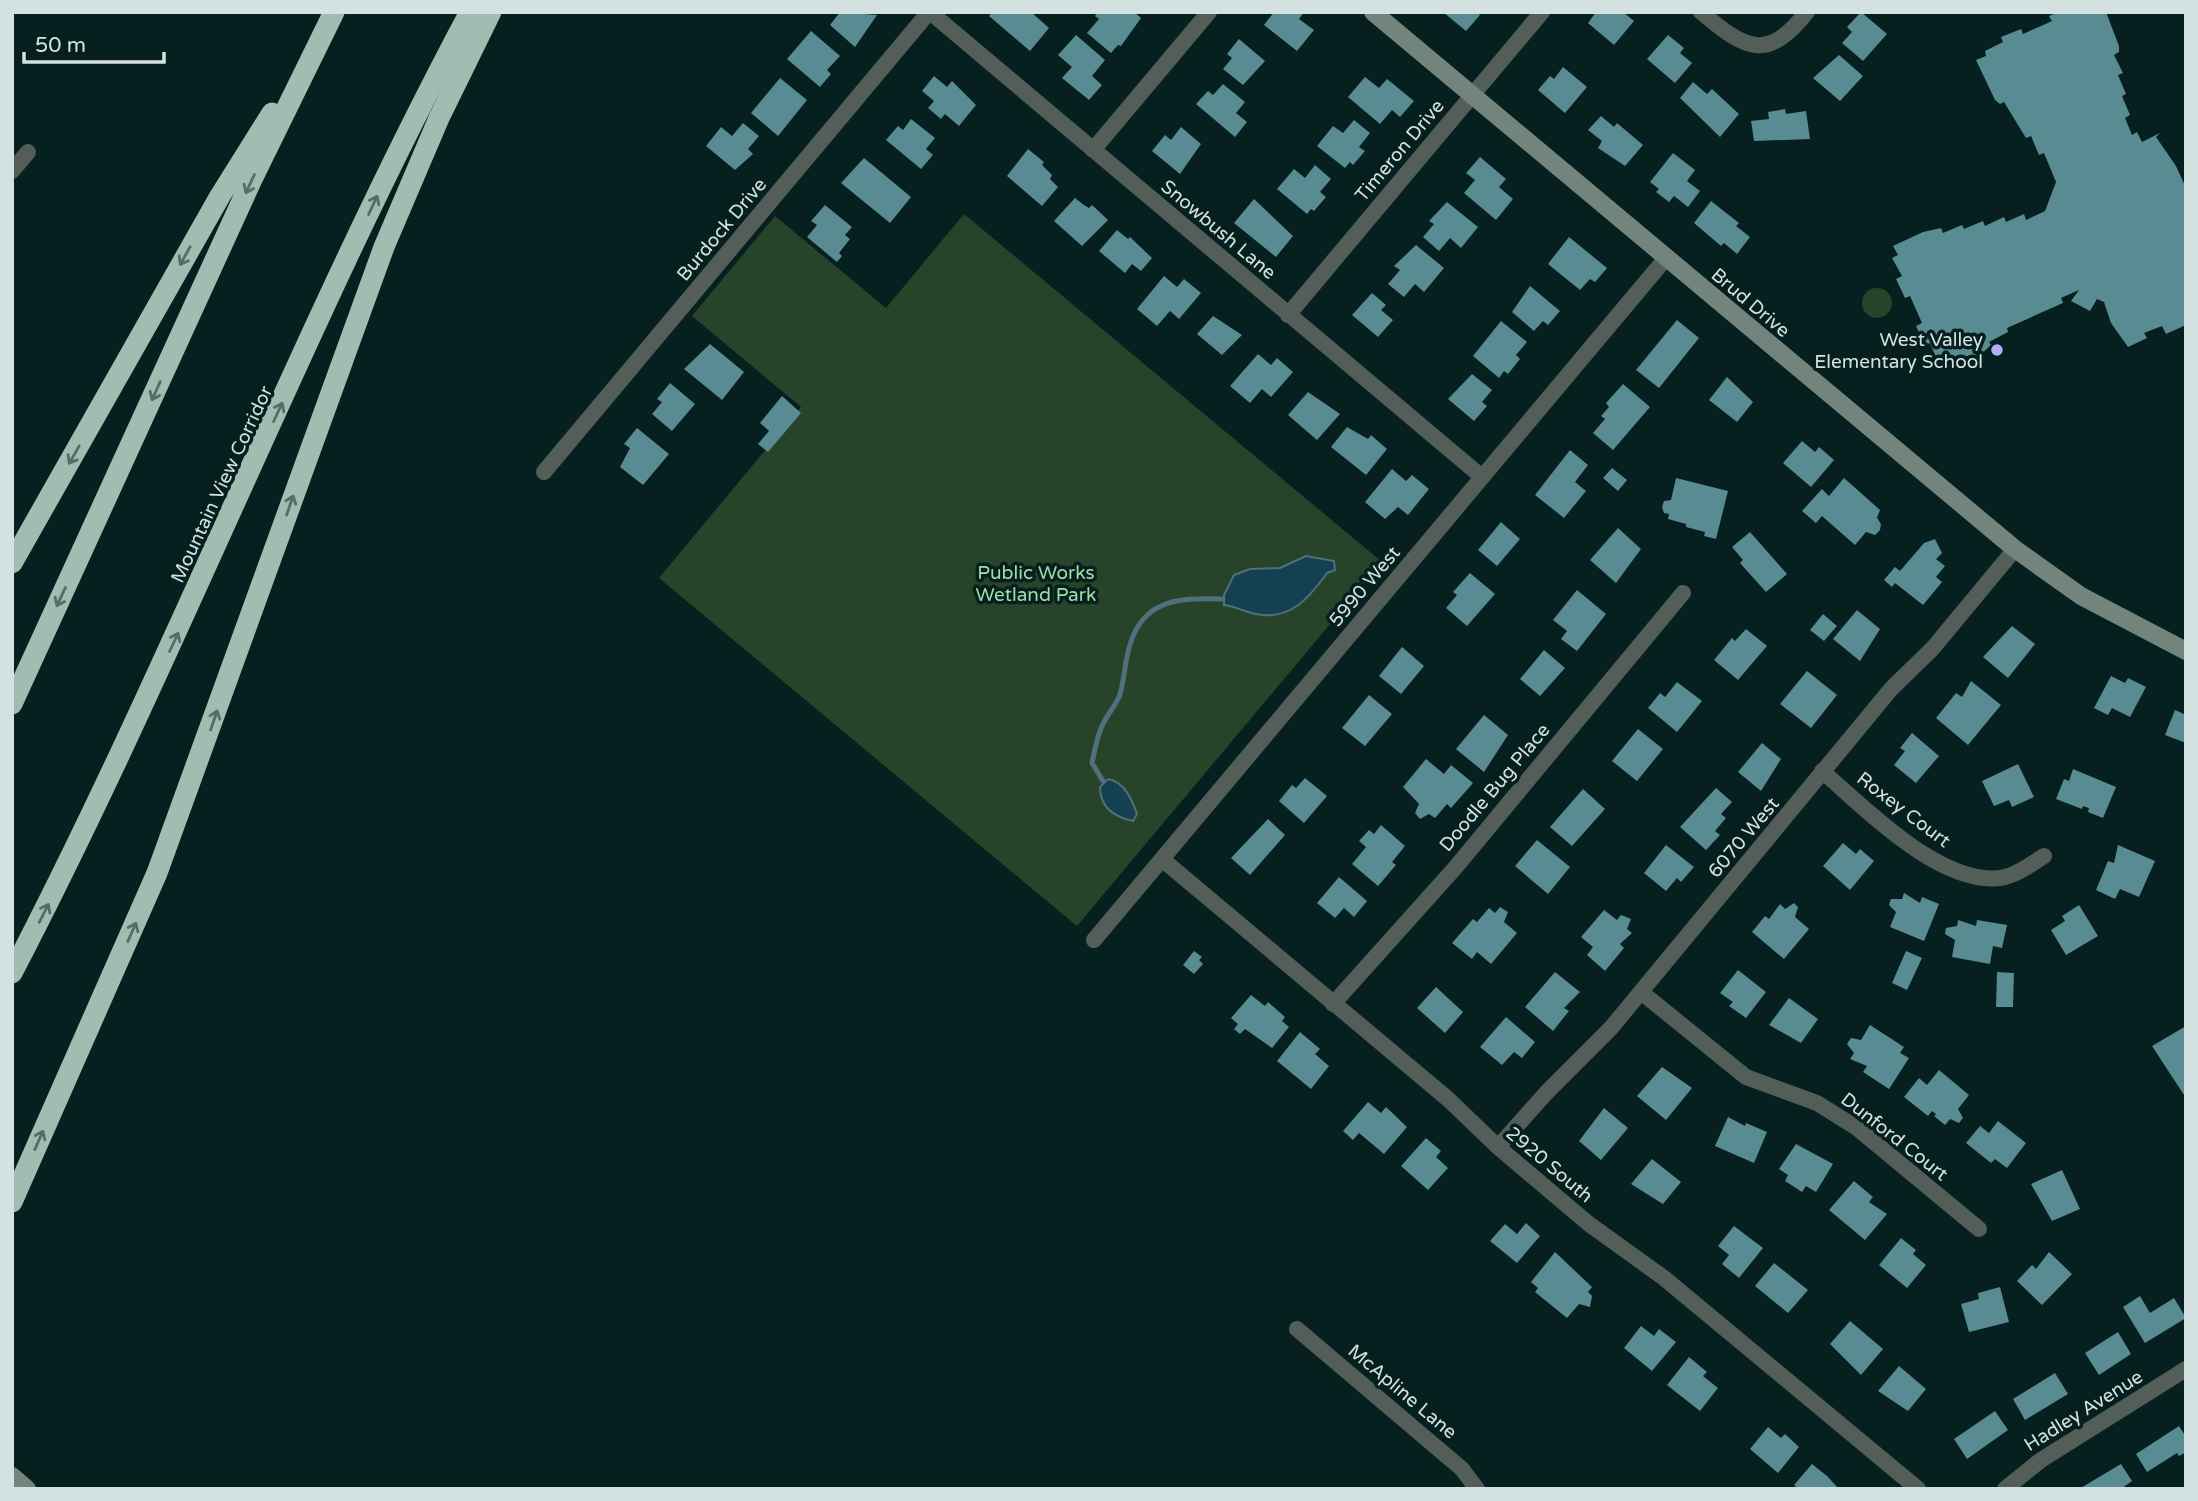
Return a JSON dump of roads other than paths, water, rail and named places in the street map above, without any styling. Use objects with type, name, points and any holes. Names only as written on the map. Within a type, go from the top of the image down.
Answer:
[{"type":"highway","points":[[12,704],[334,12]]},
{"type":"highway","name":"Mountain View Corridor","points":[[12,974],[103,794],[383,184],[470,12]]},
{"type":"highway","points":[[12,1202],[158,873],[384,247],[439,118],[491,12]]},
{"type":"highway","points":[[12,563],[220,196],[313,54]]},
{"type":"main road","name":"Brud Drive","points":[[1373,12],[2015,549],[2081,596],[2186,650]]},
{"type":"main road","points":[[12,1476],[27,1489]]},
{"type":"street","name":"Snowbush Lane","points":[[929,12],[1482,477]]},
{"type":"street","name":"Burdock Drive","points":[[544,472],[929,12]]},
{"type":"street","points":[[1093,150],[1209,12]]},
{"type":"street","name":"Timeron Drive","points":[[1288,315],[1542,12]]},
{"type":"street","points":[[1701,12],[1747,45],[1766,47],[1793,30],[1807,12]]},
{"type":"street","points":[[12,171],[28,152]]},
{"type":"street","name":"5990 West","points":[[1094,940],[1666,258]]},
{"type":"street","name":"6070 West","points":[[1498,1147],[1546,1093],[1597,1044],[1794,810],[1822,771],[1891,689],[1933,648],[2015,549]]},
{"type":"street","name":"Doodle Bug Place","points":[[1333,1003],[1455,868],[1683,593]]},
{"type":"street","name":"Roxey Court","points":[[1822,771],[1913,846],[1951,867],[1984,877],[1999,878],[2044,856]]},
{"type":"street","name":"2920 South","points":[[1163,860],[1448,1100],[1498,1147],[1589,1224],[1664,1278],[1918,1489]]},
{"type":"street","name":"Dunford Court","points":[[1641,992],[1746,1077],[1817,1103],[1857,1128],[1979,1229]]},
{"type":"street","name":"McApline Lane","points":[[1297,1329],[1462,1469],[1477,1489]]},
{"type":"street","name":"Hadley Avenue","points":[[2005,1489],[2041,1460],[2186,1369]]},
{"type":"water","points":[[1306,556],[1334,561],[1335,570],[1327,573],[1306,599],[1289,611],[1268,615],[1224,605],[1224,595],[1234,575],[1250,569],[1280,568]]},
{"type":"water","points":[[1108,779],[1119,784],[1130,798],[1137,814],[1133,821],[1114,814],[1102,801],[1100,787]]},
{"type":"waterway","points":[[1103,781],[1092,763],[1095,747],[1102,727],[1120,694],[1132,638],[1139,624],[1160,606],[1189,599],[1223,599]]},
{"type":"place","name":"West Valley Elementary School","points":[[1997,350]]},
{"type":"park label","name":"Public Works Wetland Park","points":[[1036,583]]}]
